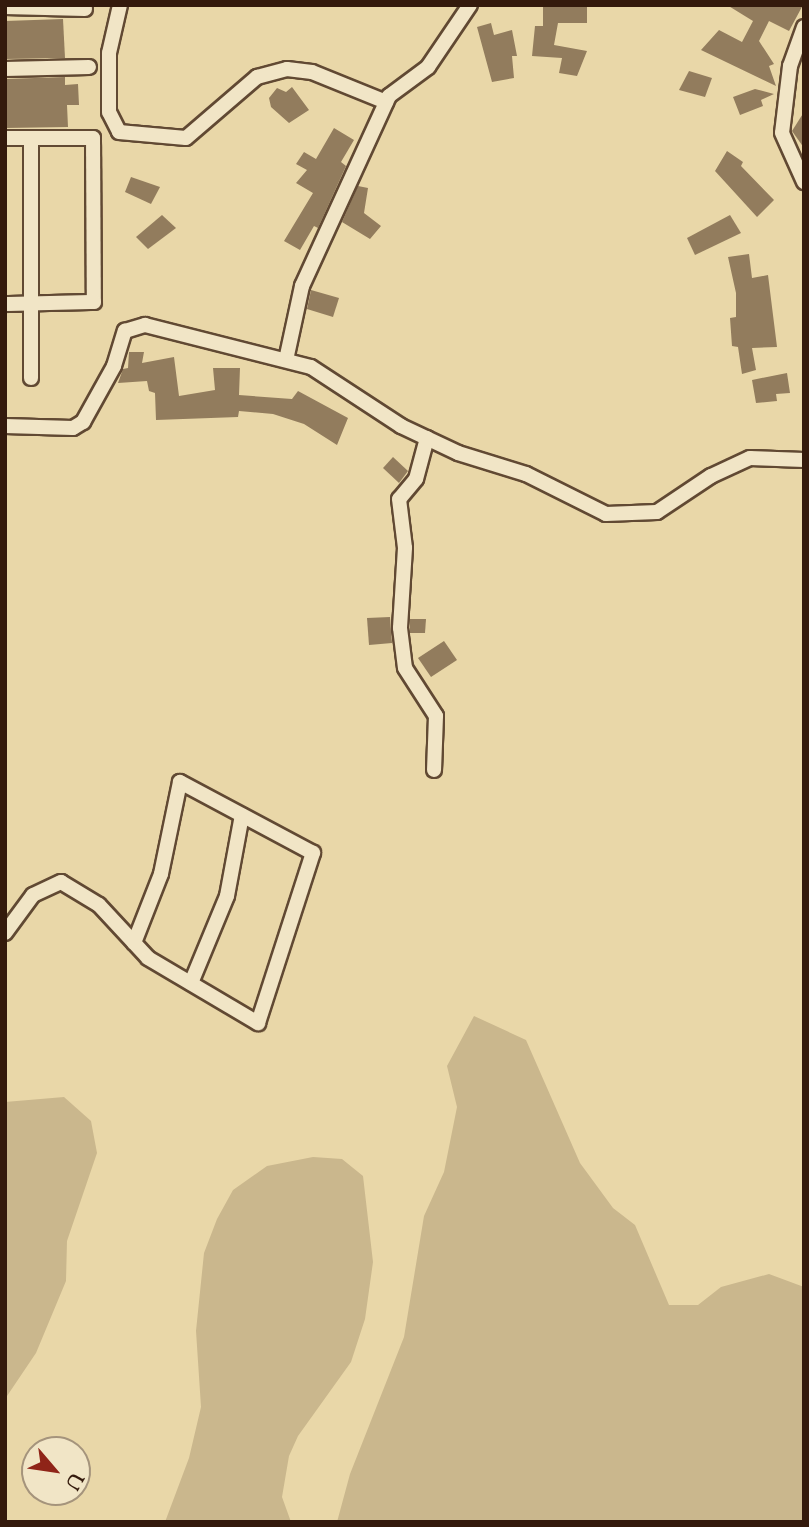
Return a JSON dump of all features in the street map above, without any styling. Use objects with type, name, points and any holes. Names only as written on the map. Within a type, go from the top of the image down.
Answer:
[{"type":"street","points":[[120,5],[109,53],[109,112],[118,132],[186,138],[257,77],[287,69],[312,72],[386,102]]},
{"type":"street","points":[[286,360],[302,286],[386,102],[394,89],[428,67],[470,5]]},
{"type":"street","points":[[5,7],[85,9]]},
{"type":"street","points":[[804,27],[790,66],[782,133],[804,182]]},
{"type":"street","points":[[5,69],[89,67]]},
{"type":"street","points":[[5,138],[93,138],[94,302],[5,304]]},
{"type":"street","points":[[31,138],[31,379]]},
{"type":"street","points":[[5,426],[72,428],[83,422],[114,366],[120,341],[134,327],[145,325],[207,338],[312,366],[401,426],[426,438],[526,474],[582,504],[622,516],[657,512],[711,476],[750,458],[804,460]]},
{"type":"street","points":[[426,438],[416,479],[399,499],[405,548],[400,628],[405,668],[436,716],[434,769]]},
{"type":"street","points":[[5,933],[33,895],[61,882],[99,905],[134,943],[148,958],[258,1023],[313,853],[180,782],[161,874],[134,943]]},
{"type":"street","points":[[191,983],[227,895],[242,816]]},
{"type":"shaded area","points":[[474,1016],[526,1040],[580,1163],[613,1208],[635,1225],[669,1305],[698,1305],[721,1287],[769,1274],[804,1287],[804,1522],[337,1522],[350,1474],[404,1337],[424,1216],[444,1172],[457,1107],[447,1066]]},
{"type":"shaded area","points":[[64,1097],[91,1121],[97,1153],[67,1241],[66,1281],[36,1353],[5,1399],[5,1102]]},
{"type":"shaded area","points":[[313,1157],[342,1159],[363,1176],[373,1262],[365,1319],[351,1362],[298,1436],[289,1456],[282,1497],[291,1522],[165,1522],[189,1458],[201,1407],[196,1331],[204,1253],[217,1219],[233,1190],[267,1166]]},
{"type":"building","points":[[543,5],[587,5],[587,23],[558,23],[554,45],[587,51],[577,76],[559,73],[562,58],[532,56],[535,26],[543,26]]},
{"type":"building","points":[[727,5],[803,5],[789,31],[769,21],[759,41],[774,64],[769,66],[776,86],[701,50],[719,30],[742,42],[753,21]]},
{"type":"building","points":[[63,19],[65,58],[5,59],[5,21]]},
{"type":"building","points":[[491,23],[494,35],[512,30],[517,56],[512,56],[514,78],[492,82],[477,27]]},
{"type":"building","points":[[689,71],[712,78],[705,97],[679,90]]},
{"type":"building","points":[[65,77],[65,85],[78,84],[79,105],[67,105],[68,127],[5,128],[5,79]]},
{"type":"building","points":[[292,87],[309,110],[289,123],[271,107],[269,98],[277,88],[286,92]]},
{"type":"building","points":[[755,89],[774,94],[761,100],[763,106],[740,115],[733,97]]},
{"type":"building","points":[[804,112],[804,148],[792,131]]},
{"type":"building","points":[[334,128],[354,140],[341,162],[346,166],[318,228],[314,226],[300,250],[284,241],[313,193],[296,183],[307,170],[296,164],[304,152],[316,159]]},
{"type":"building","points":[[727,151],[743,162],[741,166],[774,200],[757,217],[715,171]]},
{"type":"building","points":[[131,177],[160,187],[151,204],[125,192]]},
{"type":"building","points":[[358,186],[368,188],[364,213],[381,226],[370,239],[342,222]]},
{"type":"building","points":[[162,215],[176,228],[148,249],[136,237]]},
{"type":"building","points":[[730,215],[741,233],[695,255],[687,238]]},
{"type":"building","points":[[749,254],[752,278],[768,275],[777,347],[752,348],[756,370],[742,374],[738,347],[732,346],[730,318],[736,317],[736,293],[728,257]]},
{"type":"building","points":[[311,290],[339,298],[333,317],[307,309]]},
{"type":"building","points":[[129,352],[144,352],[142,363],[174,357],[179,396],[215,390],[213,368],[240,368],[239,395],[292,399],[298,391],[348,418],[337,445],[304,424],[273,414],[239,411],[238,417],[156,420],[155,393],[149,391],[147,381],[118,383],[123,369],[128,368]]},
{"type":"building","points":[[787,373],[790,393],[776,394],[777,401],[756,403],[752,380]]},
{"type":"building","points":[[393,457],[408,471],[399,483],[383,468]]},
{"type":"building","points":[[390,617],[392,643],[369,645],[367,618]]},
{"type":"building","points":[[410,619],[426,619],[425,633],[410,633]]},
{"type":"building","points":[[444,641],[457,660],[431,677],[418,658]]}]
